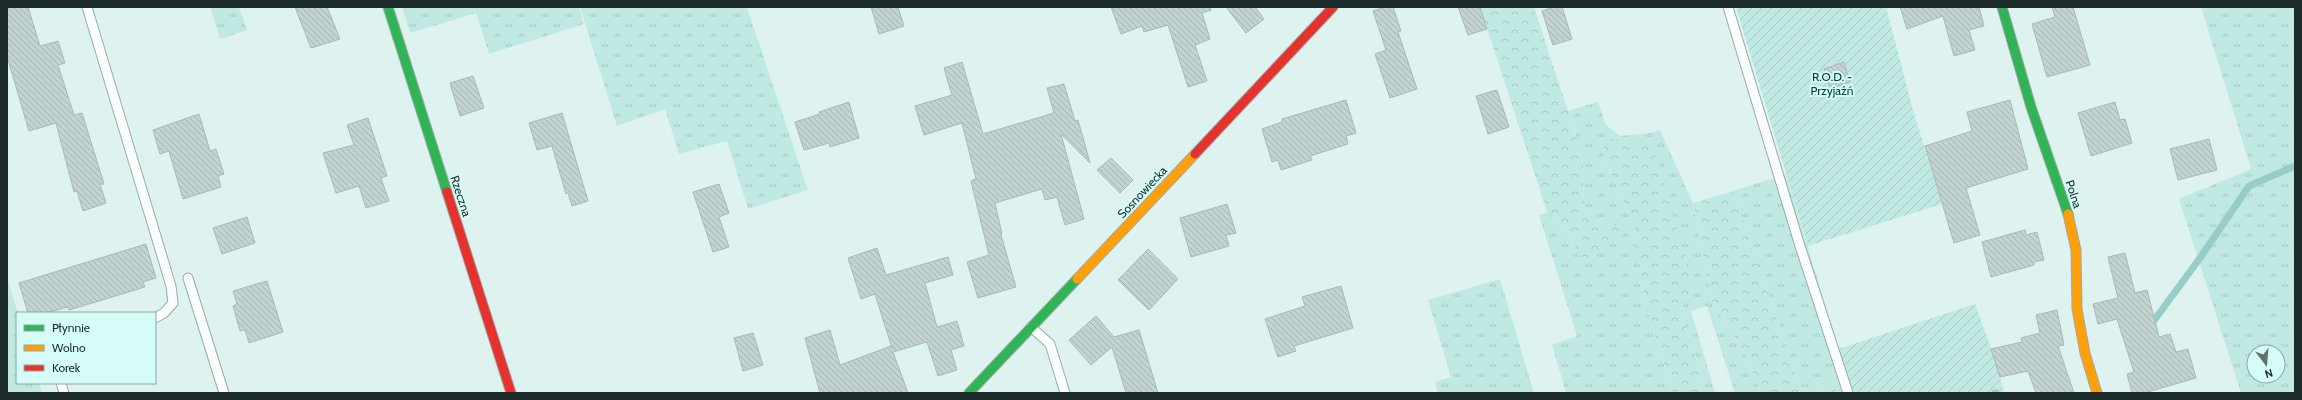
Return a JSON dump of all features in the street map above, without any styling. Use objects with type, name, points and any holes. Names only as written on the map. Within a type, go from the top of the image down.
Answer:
[{"type":"street","name":"Rzeczna","points":[[388,7],[511,393]]},
{"type":"street","name":"Sosnowiecka","points":[[969,393],[1333,7]]},
{"type":"street","name":"Polna","points":[[2002,7],[2031,107],[2067,208],[2076,250],[2077,309],[2085,352],[2097,393]]},
{"type":"lane","points":[[87,7],[171,286],[173,303],[164,313],[156,317]]},
{"type":"lane","points":[[1728,7],[1799,243],[1848,393]]},
{"type":"lane","points":[[188,278],[224,393]]},
{"type":"lane","points":[[1031,328],[1050,344],[1065,393]]},
{"type":"green space","points":[[210,7],[239,7],[247,30],[220,39]]},
{"type":"green space","points":[[402,7],[579,7],[584,24],[489,54],[476,13],[410,33]]},
{"type":"green space","points":[[580,7],[747,7],[808,190],[748,209],[727,141],[679,154],[665,109],[617,126]]},
{"type":"green space","points":[[1480,7],[1534,7],[1579,145],[1583,163],[1584,211],[1592,221],[1609,222],[1620,228],[1616,239],[1589,259],[1578,255],[1570,236],[1547,212]]},
{"type":"green space","name":"R.O.D. - Przyjaźń","points":[[1736,7],[1886,7],[1913,110],[1942,204],[1808,246]]},
{"type":"green space","points":[[2201,7],[2295,7],[2295,393],[2241,393],[2179,199],[2251,169]]},
{"type":"green space","points":[[1598,102],[1606,125],[1620,136],[1650,133],[1660,130],[1693,203],[1712,301],[1747,358],[1761,393],[1735,393],[1707,306],[1691,311],[1715,393],[1702,393],[1700,370],[1682,314],[1683,301],[1694,290],[1679,241],[1603,155],[1634,225],[1646,306],[1673,393],[1566,393],[1552,345],[1577,336],[1539,215],[1547,212],[1557,221],[1570,236],[1578,255],[1609,222],[1592,221],[1584,211],[1583,163],[1574,128],[1567,111]]},
{"type":"green space","points":[[1605,139],[1619,139],[1654,148],[1694,290],[1683,301],[1682,314],[1700,370],[1702,393],[1673,393],[1646,306],[1634,225],[1603,155]]},
{"type":"green space","points":[[1786,174],[1852,393],[1837,393],[1834,384],[1822,383],[1817,393],[1802,393],[1733,191]]},
{"type":"green space","points":[[1733,191],[1802,393],[1761,393],[1747,358],[1712,301],[1693,203]]},
{"type":"green space","points":[[7,278],[18,312],[16,312],[16,384],[39,384],[42,393],[7,393]]},
{"type":"green space","points":[[1500,279],[1534,393],[1438,393],[1435,382],[1451,377],[1428,300]]},
{"type":"green space","points":[[1975,304],[1996,362],[2004,393],[1852,393],[1838,349]]},
{"type":"green space","points":[[1822,383],[1834,384],[1837,393],[1817,393]]},
{"type":"building","points":[[7,7],[28,7],[40,46],[58,41],[65,63],[58,65],[74,115],[82,113],[104,184],[100,184],[106,203],[83,211],[77,191],[74,192],[56,123],[29,131],[7,56]]},
{"type":"building","points":[[295,7],[327,7],[340,39],[311,48]]},
{"type":"building","points":[[871,7],[898,7],[904,26],[879,34]]},
{"type":"building","points":[[1111,7],[1210,7],[1211,10],[1202,13],[1210,39],[1195,45],[1207,81],[1188,87],[1168,25],[1144,32],[1142,26],[1121,34]]},
{"type":"building","points":[[1226,7],[1255,7],[1264,19],[1246,33]]},
{"type":"building","points":[[1385,7],[1393,7],[1401,31],[1398,32],[1417,89],[1390,98],[1375,54],[1386,50],[1373,11]]},
{"type":"building","points":[[1458,7],[1480,7],[1487,29],[1468,35]]},
{"type":"building","points":[[1554,7],[1562,7],[1572,39],[1553,45],[1542,11]]},
{"type":"building","points":[[1900,7],[1979,7],[1984,26],[1969,30],[1975,50],[1954,56],[1943,16],[1907,29]]},
{"type":"building","points":[[2052,7],[2073,7],[2090,65],[2047,77],[2032,24],[2055,17]]},
{"type":"building","points":[[962,62],[983,134],[1054,113],[1047,88],[1064,84],[1075,121],[1078,120],[1090,163],[1061,134],[1084,219],[1065,225],[1057,197],[1045,200],[1042,189],[995,203],[1001,235],[1016,287],[978,298],[967,262],[989,255],[971,181],[976,179],[962,123],[924,135],[915,106],[952,95],[944,68]]},
{"type":"building","points":[[1844,62],[1850,82],[1830,88],[1824,69]]},
{"type":"building","points":[[473,76],[484,108],[460,116],[450,83]]},
{"type":"building","points":[[1497,90],[1509,127],[1488,134],[1476,96]]},
{"type":"building","points":[[1346,100],[1356,133],[1346,136],[1348,144],[1310,156],[1312,160],[1281,170],[1278,160],[1272,162],[1262,129],[1282,122],[1282,119]]},
{"type":"building","points":[[2010,100],[2028,169],[1966,188],[1980,235],[1954,243],[1925,146],[1972,131],[1967,112]]},
{"type":"building","points":[[849,102],[859,138],[830,147],[829,143],[804,150],[795,122]]},
{"type":"building","points":[[2115,102],[2120,120],[2125,119],[2132,143],[2091,156],[2078,113]]},
{"type":"building","points":[[562,113],[588,201],[572,206],[568,193],[566,194],[552,146],[537,150],[529,123]]},
{"type":"building","points":[[199,114],[210,151],[216,149],[224,174],[218,176],[221,187],[183,199],[169,151],[160,154],[153,130]]},
{"type":"building","points":[[368,118],[387,176],[381,178],[389,201],[366,208],[359,186],[336,193],[323,153],[354,145],[347,125]]},
{"type":"building","points":[[2209,139],[2217,170],[2178,180],[2170,149]]},
{"type":"building","points":[[1111,158],[1133,180],[1120,193],[1097,170]]},
{"type":"building","points":[[719,184],[729,213],[719,217],[729,247],[713,252],[693,192]]},
{"type":"building","points":[[1227,204],[1236,233],[1226,235],[1229,246],[1191,257],[1180,218]]},
{"type":"building","points":[[247,217],[255,243],[222,254],[213,228]]},
{"type":"building","points":[[2025,230],[2026,235],[2037,232],[2044,260],[2034,262],[2034,265],[1991,277],[1982,242]]},
{"type":"building","points":[[146,244],[156,278],[143,282],[145,287],[69,310],[68,307],[50,312],[28,312],[19,283]]},
{"type":"building","points":[[877,248],[886,275],[948,257],[953,275],[925,283],[937,327],[957,321],[964,346],[951,350],[957,370],[938,376],[927,342],[893,352],[908,393],[820,393],[805,338],[830,330],[840,365],[891,346],[892,348],[875,294],[861,299],[848,258]]},
{"type":"building","points":[[1148,249],[1178,279],[1149,310],[1118,280]]},
{"type":"building","points":[[2125,253],[2135,293],[2147,290],[2159,337],[2170,334],[2176,352],[2188,349],[2196,378],[2144,393],[2132,393],[2127,374],[2134,372],[2117,319],[2098,324],[2093,304],[2118,298],[2108,257]]},
{"type":"building","points":[[267,281],[283,332],[249,343],[245,330],[240,331],[233,306],[237,304],[233,291]]},
{"type":"building","points":[[1341,286],[1353,328],[1294,346],[1296,351],[1278,357],[1265,319],[1305,306],[1302,297]]},
{"type":"building","points":[[2057,310],[2064,345],[2058,346],[2074,393],[2036,393],[2028,371],[2000,377],[1991,349],[2022,342],[2021,338],[2040,333],[2036,315]]},
{"type":"building","points":[[1096,316],[1114,337],[1139,330],[1158,393],[1126,393],[1112,347],[1091,365],[1069,340]]},
{"type":"building","points":[[753,333],[763,365],[743,371],[734,338]]},
{"type":"waterway","points":[[2150,326],[2200,258],[2249,186],[2295,166]]},
{"type":"traffic: fast","points":[[388,7],[447,192]]},
{"type":"traffic: fast","points":[[2002,7],[2031,107],[2068,214]]},
{"type":"traffic: fast","points":[[969,393],[1077,279]]},
{"type":"traffic: slow","points":[[1077,279],[1195,154]]},
{"type":"traffic: slow","points":[[2068,214],[2076,250],[2077,309],[2085,353],[2097,393]]},
{"type":"traffic: jam","points":[[1195,154],[1333,7]]},
{"type":"traffic: jam","points":[[447,192],[511,393]]}]
